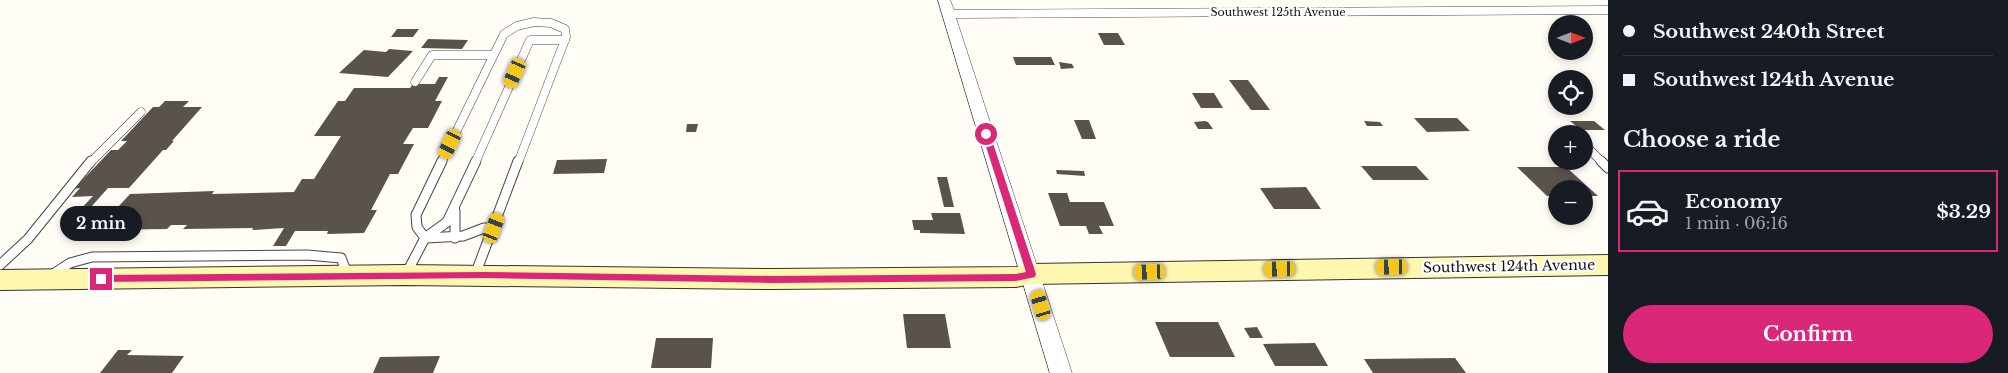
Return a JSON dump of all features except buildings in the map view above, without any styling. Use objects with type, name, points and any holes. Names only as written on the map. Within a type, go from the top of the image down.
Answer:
[{"type":"street","name":"Southwest 125th Avenue","points":[[946,7],[1608,10]]},
{"type":"street","points":[[946,7],[1061,373]]},
{"type":"street","name":"Southwest 124th Avenue","points":[[0,280],[475,275],[773,280],[1608,265]]},
{"type":"lane","points":[[425,238],[417,227],[416,215],[493,55],[508,30],[524,24],[545,22],[561,26],[566,32],[565,40],[475,275]]},
{"type":"lane","points":[[405,275],[425,238],[447,222],[455,208],[530,40],[565,40]]},
{"type":"lane","points":[[415,82],[432,55],[493,55]]},
{"type":"lane","points":[[0,265],[38,228],[65,192],[115,134],[141,112]]},
{"type":"lane","points":[[1593,153],[1608,168]]},
{"type":"lane","points":[[455,208],[455,238]]},
{"type":"lane","points":[[425,238],[455,238],[484,228],[494,228]]},
{"type":"route","points":[[101,279],[484,275],[773,280],[1016,277],[1031,274],[986,134]]}]
